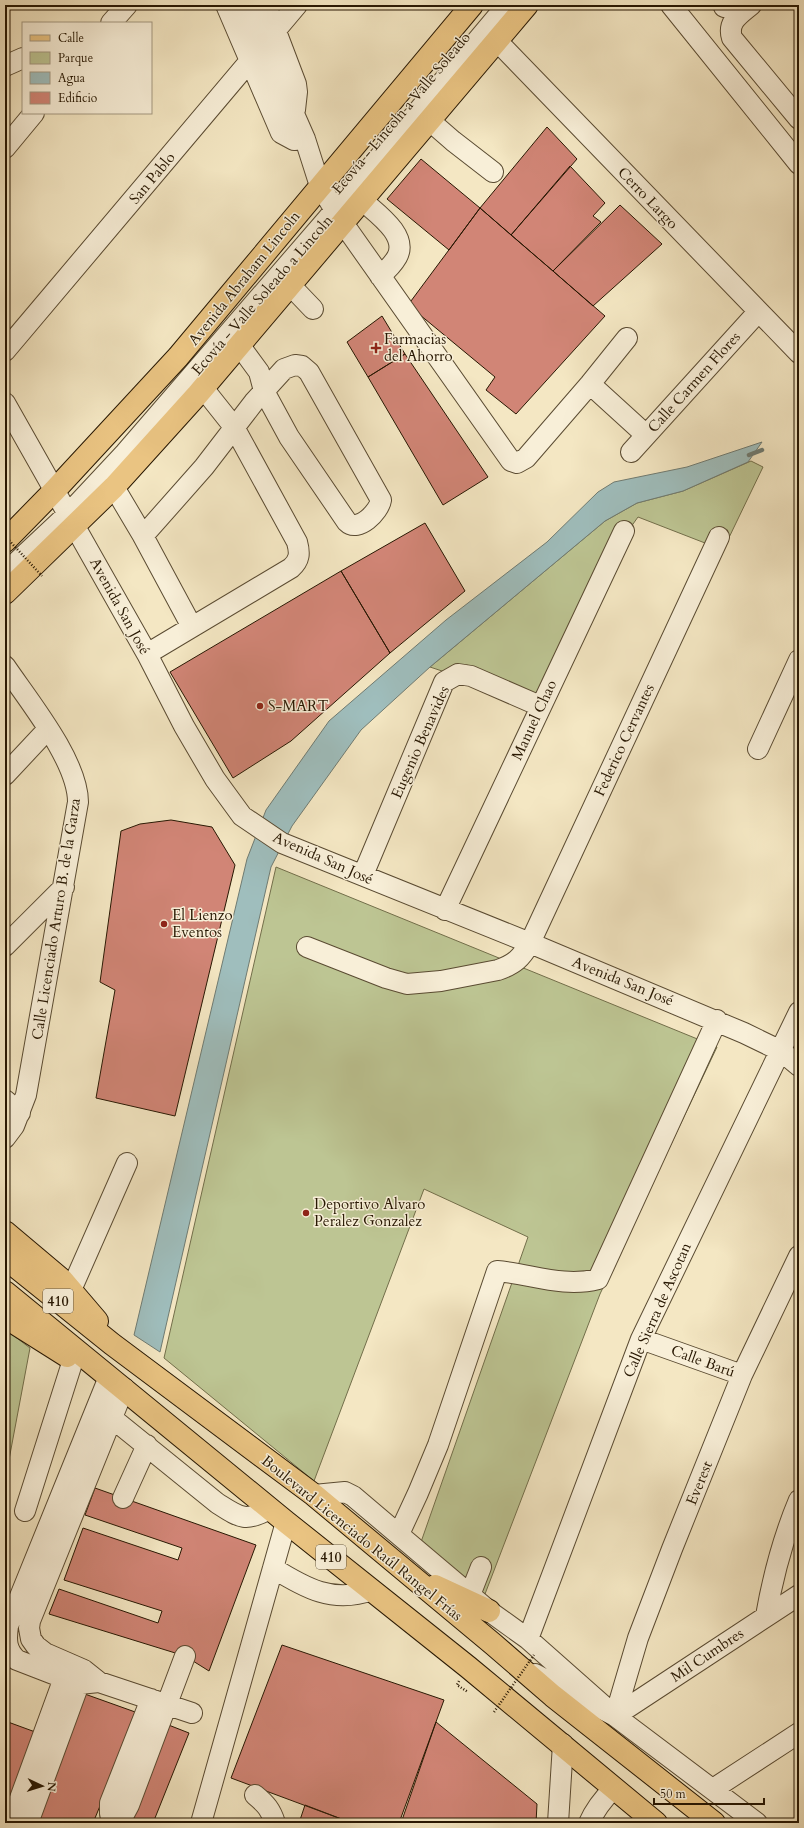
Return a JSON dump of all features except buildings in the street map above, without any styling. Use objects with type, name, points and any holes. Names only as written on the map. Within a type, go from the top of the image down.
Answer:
[{"type":"main road","name":"Avenida Abraham Lincoln","points":[[5,541],[65,509],[178,357],[331,205],[472,5]]},
{"type":"main road","points":[[5,593],[65,509],[114,487],[240,346],[290,284],[331,205],[362,200],[527,5]]},
{"type":"main road","points":[[5,1232],[42,1262],[71,1290],[91,1312],[112,1344]]},
{"type":"main road","name":"Boulevard Licenciado Raúl Rangel Frías","points":[[5,1258],[112,1344],[314,1495],[411,1576],[526,1652],[586,1723],[714,1823]]},
{"type":"main road","name":"410","points":[[5,1292],[269,1509],[563,1744],[656,1823]]},
{"type":"main road","points":[[5,1317],[73,1360],[111,1378]]},
{"type":"main road","points":[[411,1576],[488,1611]]},
{"type":"street","points":[[112,22],[127,5]]},
{"type":"street","points":[[226,5],[281,133],[287,138],[294,140],[305,139]]},
{"type":"street","points":[[246,5],[305,139],[331,205],[511,461],[517,463],[523,461],[531,453],[627,338]]},
{"type":"street","points":[[266,5],[296,84],[297,92],[294,114]]},
{"type":"street","name":"San Pablo","points":[[5,351],[298,5]]},
{"type":"street","name":"Ecovía - Lincoln a Valle Soleado","points":[[331,205],[492,5]]},
{"type":"street","name":"Ecovía - Valle Soleado a Lincoln","points":[[5,573],[65,509],[125,453],[331,205],[506,5]]},
{"type":"street","points":[[671,5],[799,164]]},
{"type":"street","points":[[751,5],[734,20],[730,31],[735,42],[797,111]]},
{"type":"street","name":"Cerro Largo","points":[[497,41],[799,353]]},
{"type":"street","points":[[5,66],[22,58]]},
{"type":"street","points":[[5,148],[33,114]]},
{"type":"street","points":[[430,121],[493,172]]},
{"type":"street","points":[[362,200],[397,234],[400,246],[397,257],[380,276]]},
{"type":"street","points":[[290,284],[313,309]]},
{"type":"street","name":"Calle Carmen Flores","points":[[631,452],[758,312]]},
{"type":"street","points":[[143,536],[204,467],[234,427],[264,391],[284,369],[289,366],[302,366],[309,372],[381,500],[380,507],[376,512],[358,525],[354,526],[347,522],[289,437],[264,391],[259,372],[240,346]]},
{"type":"street","points":[[590,384],[646,435]]},
{"type":"street","points":[[147,654],[291,568],[297,563],[300,553],[298,542],[234,427],[203,388]]},
{"type":"street","name":"Avenida San José","points":[[5,403],[147,654],[184,726],[207,766],[242,816],[282,843],[717,1020],[780,1050],[799,1066]]},
{"type":"street","points":[[114,487],[143,536],[192,627]]},
{"type":"street","points":[[5,559],[65,509]]},
{"type":"street","name":"Manuel Chao","points":[[445,910],[540,706],[624,531]]},
{"type":"street","name":"Federico Cervantes","points":[[307,947],[386,978],[407,984],[441,981],[498,970],[522,958],[719,537]]},
{"type":"street","points":[[758,749],[799,660]]},
{"type":"street","name":"Calle Licenciado Arturo B. de la Garza","points":[[5,666],[48,729],[71,771],[78,792],[76,817],[26,1096],[14,1126],[5,1138]]},
{"type":"street","name":"Eugenio Benavides","points":[[363,875],[444,682],[458,674],[471,676],[540,706]]},
{"type":"street","points":[[5,775],[48,729]]},
{"type":"street","points":[[5,946],[64,887]]},
{"type":"street","name":"Calle Sierra de Ascotan","points":[[526,1652],[641,1339],[799,1012]]},
{"type":"street","points":[[399,1534],[438,1445],[497,1271],[564,1282],[586,1282],[598,1279],[717,1020]]},
{"type":"street","points":[[5,1100],[20,1113]]},
{"type":"street","points":[[71,1290],[127,1163]]},
{"type":"street","name":"Everest","points":[[615,1716],[638,1638],[742,1375],[799,1256]]},
{"type":"street","name":"Calle Barú","points":[[641,1339],[742,1375]]},
{"type":"street","points":[[25,1511],[73,1360]]},
{"type":"street","points":[[111,1378],[104,1412],[72,1514],[29,1628],[31,1639],[36,1646],[45,1653],[79,1676],[192,1713]]},
{"type":"street","points":[[104,1412],[147,1445],[217,1503],[228,1510],[244,1517],[250,1517],[256,1516],[269,1509]]},
{"type":"street","points":[[123,1498],[147,1445]]},
{"type":"street","points":[[314,1495],[346,1492],[353,1496],[488,1611],[526,1652],[615,1716],[757,1823]]},
{"type":"street","points":[[766,1616],[773,1576],[799,1500]]},
{"type":"street","points":[[201,1823],[286,1522]]},
{"type":"street","points":[[470,1595],[481,1567]]},
{"type":"street","points":[[273,1568],[310,1589],[335,1596],[357,1595],[372,1590]]},
{"type":"street","name":"Mil Cumbres","points":[[615,1716],[799,1595]]},
{"type":"street","points":[[526,1652],[615,1716]]},
{"type":"street","points":[[116,1822],[110,1814],[110,1803],[159,1701],[185,1656]]},
{"type":"street","points":[[11,1823],[79,1676]]},
{"type":"street","points":[[28,1823],[79,1676]]},
{"type":"street","points":[[712,1789],[799,1733]]},
{"type":"street","points":[[558,1823],[563,1744]]},
{"type":"street","points":[[589,1823],[594,1811],[614,1788]]},
{"type":"street","points":[[255,1795],[266,1804],[272,1812],[275,1823]]},
{"type":"path","points":[[5,536],[42,576]]},
{"type":"path","points":[[494,1712],[526,1652]]},
{"type":"green space","points":[[751,461],[763,467],[723,550],[638,517],[628,531],[537,701],[467,665],[448,673],[430,667],[605,521],[637,503],[683,491]]},
{"type":"green space","name":"Deportivo Alvaro Peralez Gonzalez","points":[[276,867],[717,1047],[600,1294],[485,1594],[421,1542],[528,1237],[424,1189],[314,1481],[164,1358]]},
{"type":"green space","points":[[5,1329],[30,1348],[5,1481]]},
{"type":"water","points":[[762,442],[748,462],[683,491],[637,503],[605,521],[430,667],[361,730],[292,826],[271,867],[160,1352],[134,1335],[247,859],[266,810],[329,721],[446,620],[547,542],[598,492],[614,482],[687,467]]},
{"type":"waterway","points":[[749,455],[762,450]]},
{"type":"place","name":"Farmacias del Ahorro","points":[[376,348]]},
{"type":"place","name":"S-MART","points":[[260,706]]},
{"type":"place","name":"El Lienzo Eventos","points":[[164,924]]},
{"type":"place","name":"Deportivo Alvaro Peralez Gonzalez","points":[[306,1213]]}]
